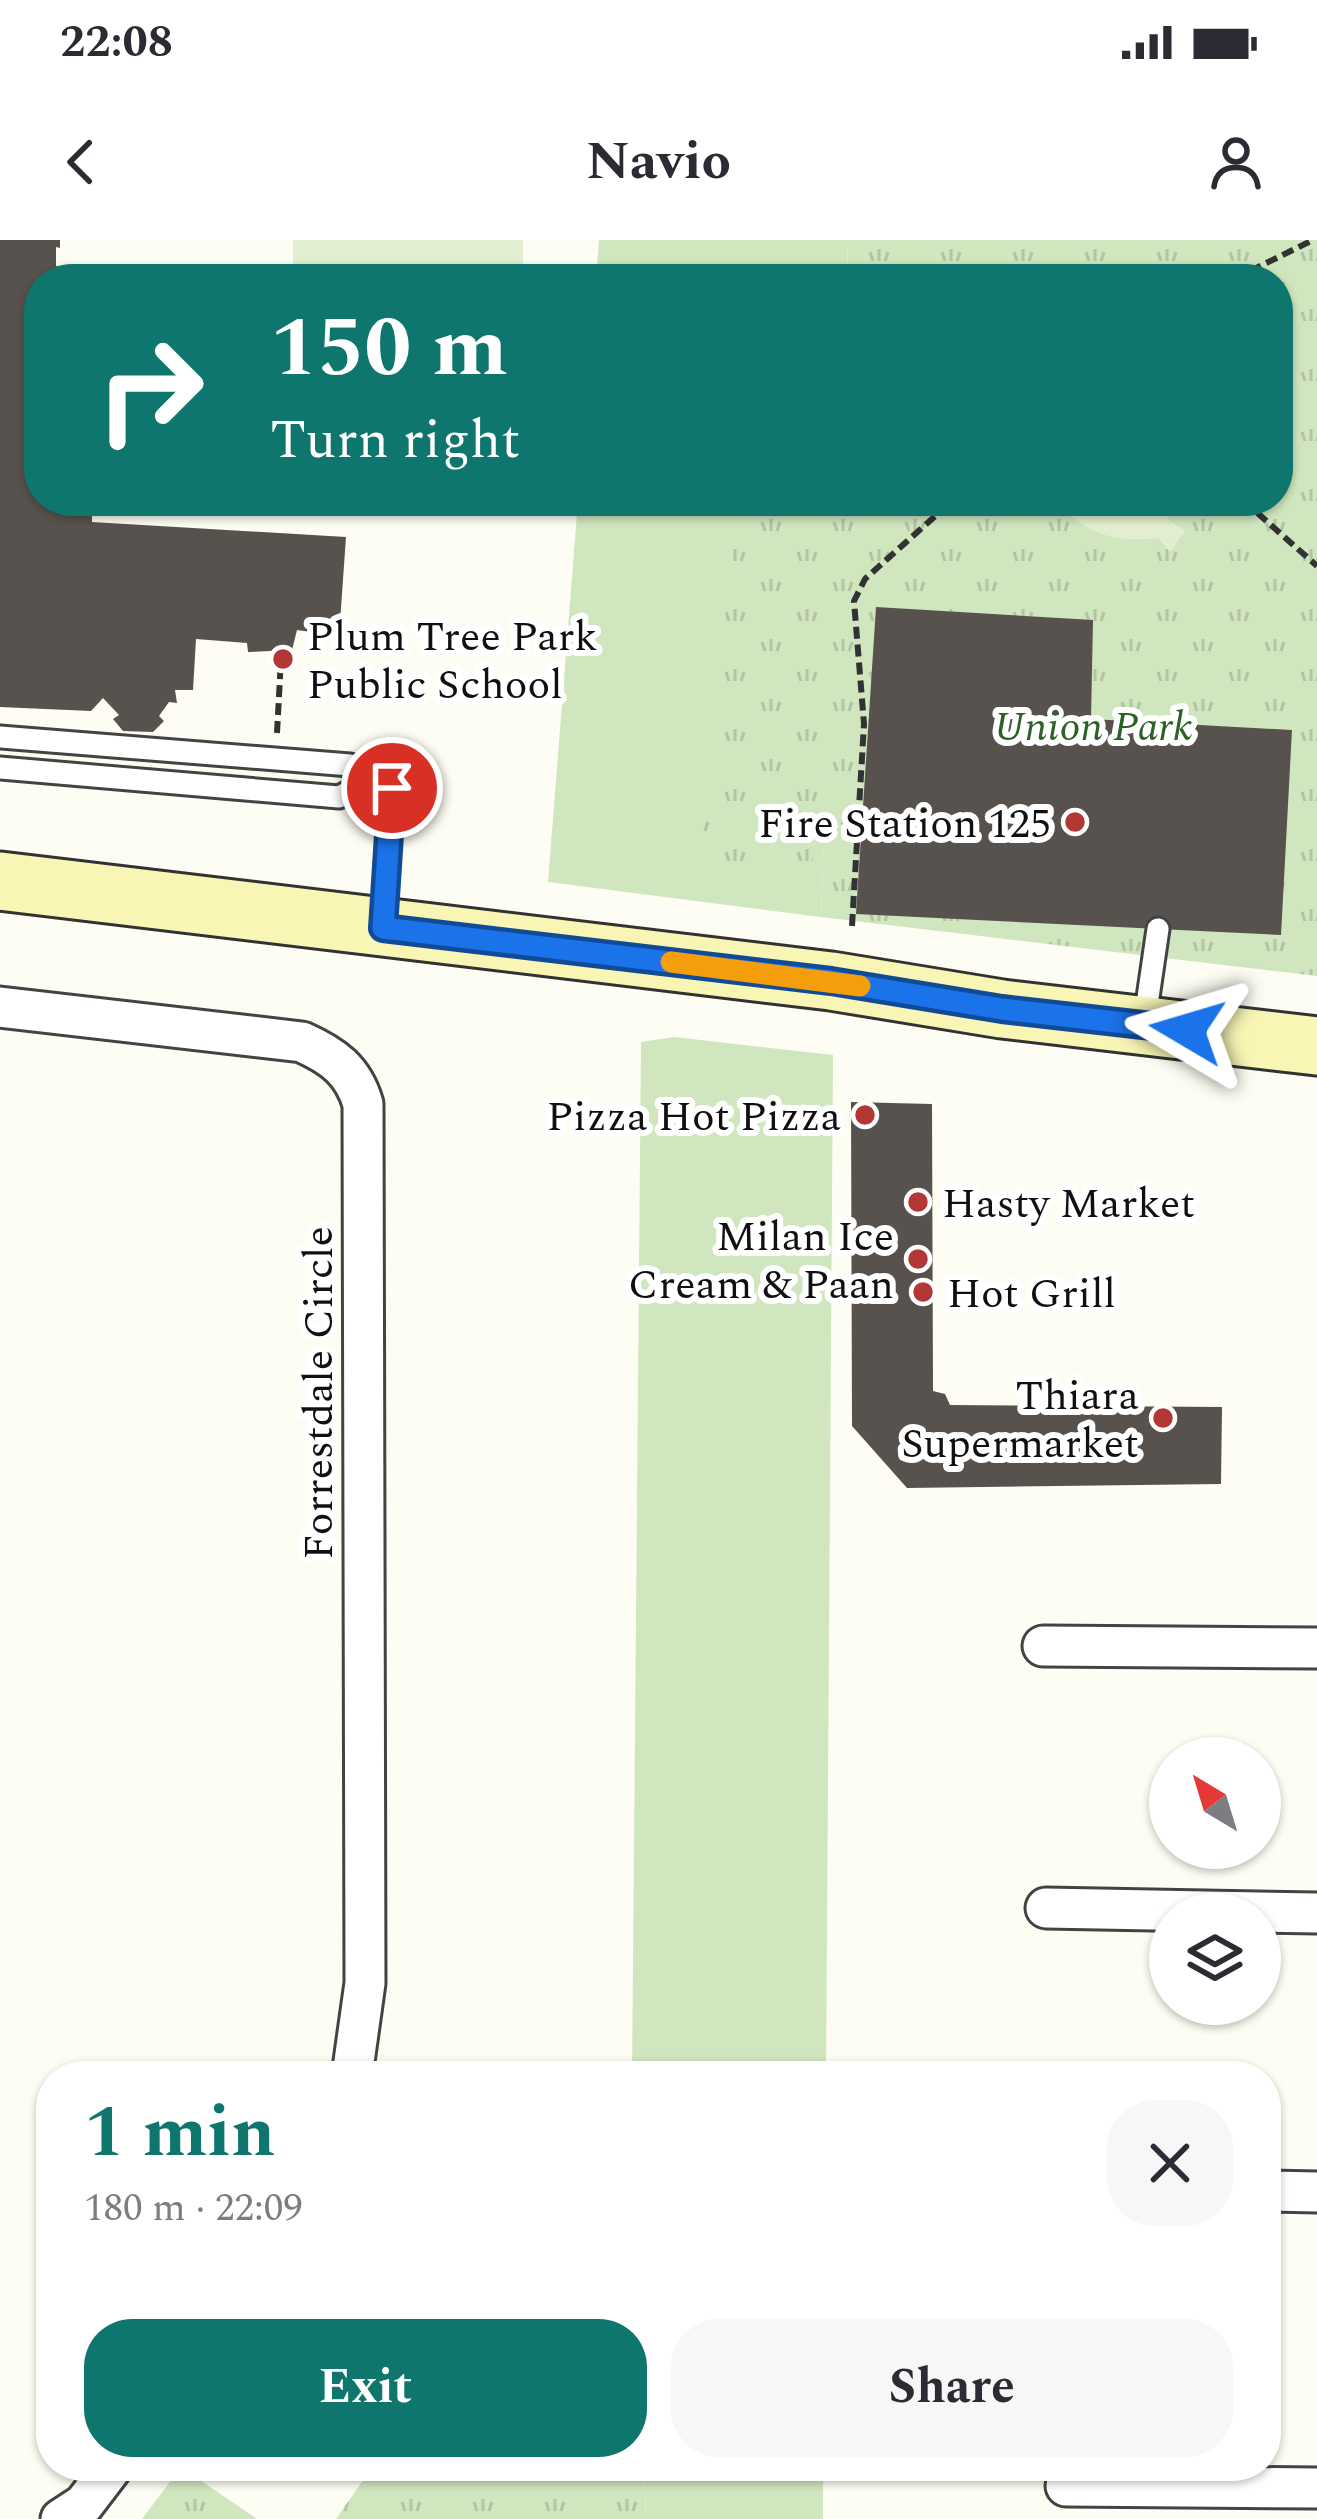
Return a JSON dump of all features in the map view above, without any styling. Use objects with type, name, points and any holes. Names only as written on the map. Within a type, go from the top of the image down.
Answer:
[{"type":"street","points":[[0,881],[831,981],[1002,1009],[1317,1046]]},
{"type":"street","name":"Forrestdale Circle","points":[[0,1007],[302,1042],[327,1053],[357,1084],[363,1104],[366,1336],[365,1959],[354,2061]]},
{"type":"street","points":[[1043,1646],[1317,1648]]},
{"type":"street","points":[[1046,1908],[1317,1913]]},
{"type":"street","points":[[1281,2191],[1317,2192]]},
{"type":"street","points":[[61,2519],[85,2504],[102,2481]]},
{"type":"street","points":[[1066,2486],[1317,2488]]},
{"type":"lane","points":[[0,737],[350,765],[362,785]]},
{"type":"lane","points":[[0,768],[339,797],[362,785],[392,788],[383,928]]},
{"type":"lane","points":[[1144,1025],[1158,929]]},
{"type":"path","points":[[1283,240],[1286,253]]},
{"type":"path","points":[[1264,264],[1312,240]]},
{"type":"path","points":[[852,926],[864,724],[854,601],[866,579],[935,516]]},
{"type":"path","points":[[1261,516],[1317,566]]},
{"type":"path","points":[[276,759],[281,659]]},
{"type":"green space","points":[[293,240],[523,240],[523,264],[293,264]]},
{"type":"green space","points":[[599,240],[848,240],[847,264],[597,264]]},
{"type":"green space","name":"Union Park","points":[[848,240],[1317,240],[1317,976],[821,917],[828,731],[812,867],[700,860],[735,516],[1293,516],[1293,264],[847,264]]},
{"type":"green space","points":[[577,516],[837,516],[821,917],[548,882]]},
{"type":"green space","points":[[1072,516],[1169,516],[1185,531],[1170,552],[1158,538],[1115,537]]},
{"type":"green space","points":[[674,1037],[833,1055],[826,2061],[632,2061],[641,1042]]},
{"type":"green space","points":[[170,2481],[201,2481],[257,2519],[142,2519]]},
{"type":"green space","points":[[363,2481],[645,2481],[646,2519],[336,2519]]},
{"type":"green space","points":[[645,2481],[823,2481],[823,2519],[646,2519]]},
{"type":"building","points":[[0,240],[60,240],[56,264],[24,264],[24,516],[92,516],[92,522],[346,537],[339,636],[297,630],[292,650],[248,652],[247,643],[196,639],[193,690],[175,690],[177,703],[169,702],[159,716],[164,721],[153,732],[123,731],[113,719],[119,715],[103,698],[91,711],[0,707]]},
{"type":"building","name":"Fire Station 125","points":[[876,607],[1093,620],[1091,719],[1292,730],[1281,935],[856,914]]},
{"type":"building","points":[[851,1102],[932,1104],[933,1391],[945,1394],[950,1405],[1222,1407],[1221,1484],[907,1488],[852,1426]]},
{"type":"slow traffic","points":[[671,962],[860,986]]},
{"type":"place","name":"Plum Tree Park Public School","points":[[283,659]]},
{"type":"place","name":"Fire Station 125","points":[[1075,822]]},
{"type":"place","name":"Pizza Hot Pizza","points":[[865,1115]]},
{"type":"place","name":"Hasty Market","points":[[918,1202]]},
{"type":"place","name":"Milan Ice Cream & Paan","points":[[918,1259]]},
{"type":"place","name":"Hot Grill","points":[[923,1292]]},
{"type":"place","name":"Thiara Supermarket","points":[[1163,1418]]},
{"type":"route","points":[[392,788],[383,928],[831,981],[1002,1009],[1187,1030]]}]
